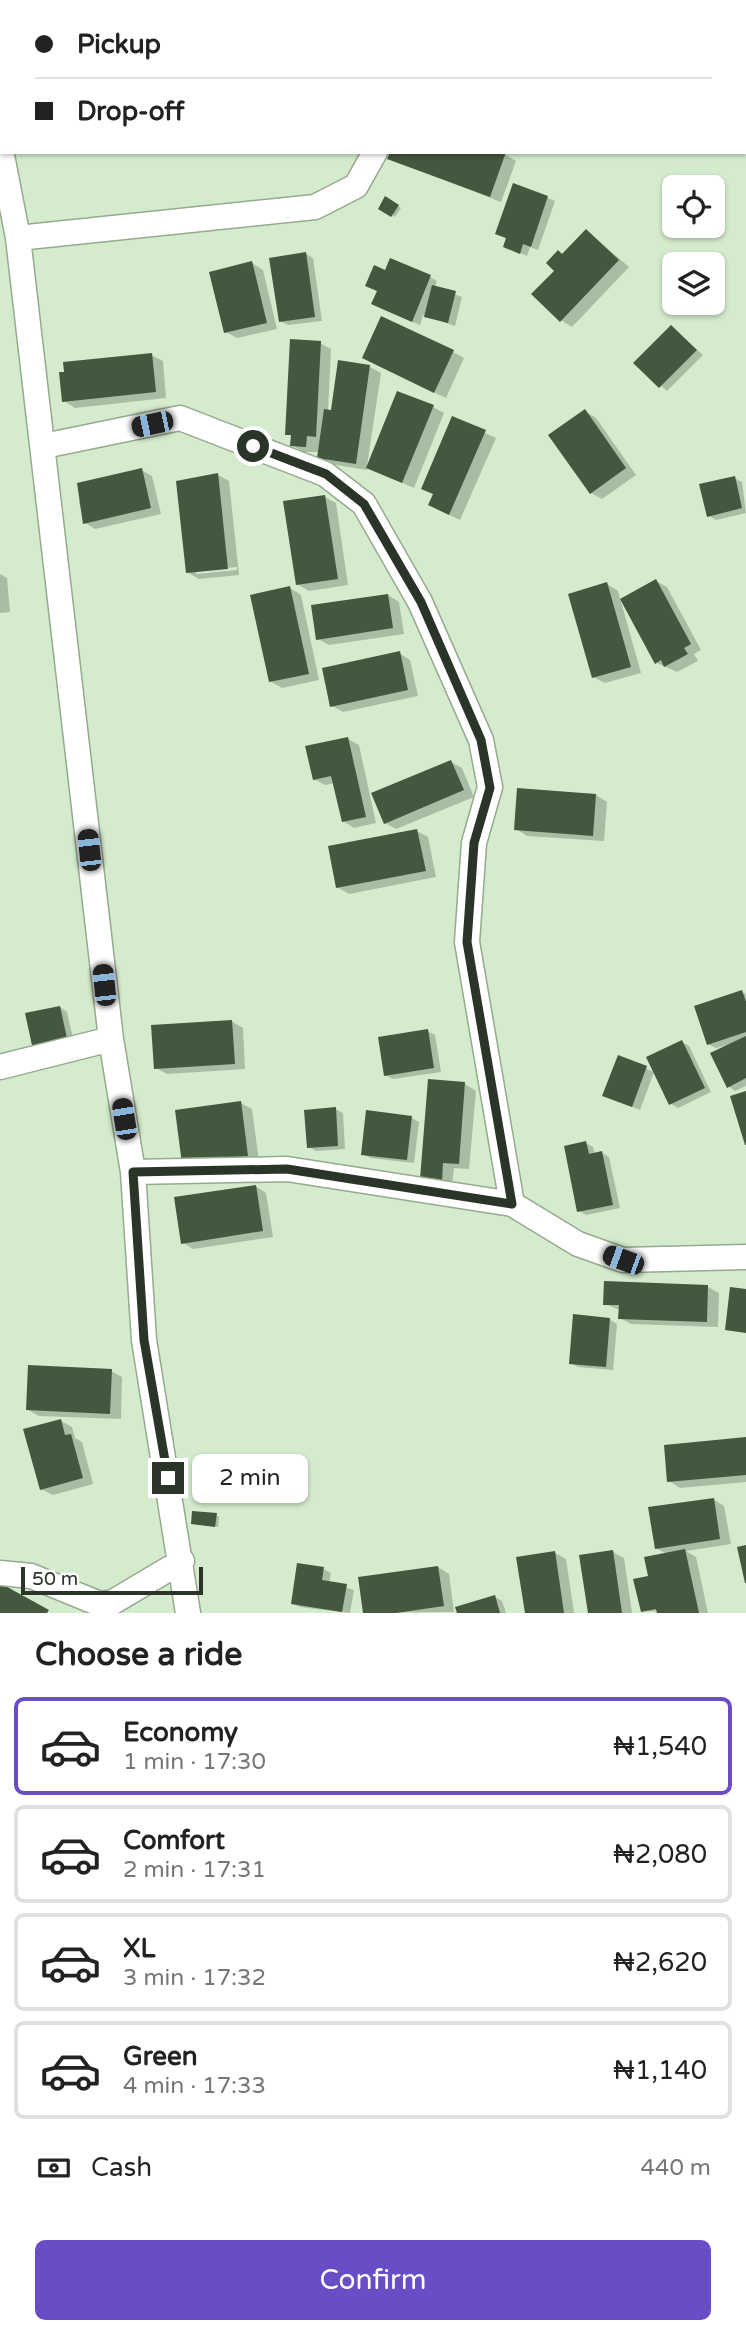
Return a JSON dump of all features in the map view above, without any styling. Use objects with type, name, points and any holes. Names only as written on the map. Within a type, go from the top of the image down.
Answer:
[{"type":"street","points":[[2,154],[18,238],[111,1039],[133,1172],[144,1340],[182,1561],[188,1613]]},
{"type":"street","points":[[18,238],[315,207],[356,186],[374,154]]},
{"type":"street","points":[[44,446],[180,418],[326,474],[364,504],[421,602],[481,740],[490,788],[474,843],[467,942],[512,1204]]},
{"type":"street","points":[[0,1067],[111,1039]]},
{"type":"street","points":[[133,1172],[287,1169],[512,1204],[578,1244],[623,1260],[746,1257]]},
{"type":"street","points":[[0,1573],[31,1576],[100,1604],[113,1602],[182,1561]]},
{"type":"building","points":[[389,154],[505,154],[490,197],[387,159]]},
{"type":"building","points":[[513,183],[548,196],[531,247],[523,244],[520,254],[503,247],[506,238],[495,234]]},
{"type":"building","points":[[385,196],[399,205],[391,217],[378,209]]},
{"type":"building","points":[[586,229],[619,260],[560,322],[531,294],[554,271],[546,263],[558,250],[562,254]]},
{"type":"building","points":[[306,252],[315,317],[279,322],[269,258]]},
{"type":"building","points":[[390,258],[431,275],[412,322],[371,304],[377,291],[365,286],[374,265],[385,270]]},
{"type":"building","points":[[252,261],[267,323],[224,333],[209,272]]},
{"type":"building","points":[[432,285],[456,291],[448,323],[424,317]]},
{"type":"building","points":[[381,316],[454,350],[434,393],[362,358]]},
{"type":"building","points":[[671,325],[697,350],[659,388],[633,363]]},
{"type":"building","points":[[290,339],[321,341],[316,437],[307,436],[306,447],[290,446],[291,435],[285,435]]},
{"type":"building","points":[[152,353],[156,392],[62,402],[59,372],[64,372],[63,362]]},
{"type":"building","points":[[338,360],[370,365],[356,464],[317,458],[324,409],[331,410]]},
{"type":"building","points":[[397,391],[434,405],[402,483],[366,468]]},
{"type":"building","points":[[585,409],[626,468],[590,494],[548,435]]},
{"type":"building","points":[[452,416],[486,430],[449,515],[428,505],[433,494],[421,489]]},
{"type":"building","points":[[142,468],[151,508],[83,524],[77,483]]},
{"type":"building","points":[[218,473],[228,569],[186,573],[176,481]]},
{"type":"building","points":[[735,476],[742,508],[707,517],[699,484]]},
{"type":"building","points":[[325,495],[338,579],[296,585],[283,501]]},
{"type":"building","points":[[656,579],[691,644],[684,648],[688,654],[664,667],[661,660],[655,664],[620,599]]},
{"type":"building","points":[[607,582],[631,667],[592,678],[568,594]]},
{"type":"building","points":[[290,586],[309,674],[269,682],[250,595]]},
{"type":"building","points":[[388,594],[393,628],[316,640],[311,605]]},
{"type":"building","points":[[400,651],[408,690],[330,707],[322,668]]},
{"type":"building","points":[[348,737],[366,817],[342,822],[331,776],[313,780],[305,746]]},
{"type":"building","points":[[451,760],[464,790],[384,824],[371,793]]},
{"type":"building","points":[[517,788],[596,794],[593,836],[514,830]]},
{"type":"building","points":[[417,829],[426,871],[336,888],[328,846]]},
{"type":"building","points":[[742,990],[746,1002],[746,1032],[707,1045],[694,1006]]},
{"type":"building","points":[[60,1006],[71,1057],[36,1064],[25,1013]]},
{"type":"building","points":[[232,1020],[235,1064],[154,1069],[151,1025]]},
{"type":"building","points":[[428,1029],[434,1068],[384,1076],[378,1037]]},
{"type":"building","points":[[746,1036],[746,1078],[727,1088],[710,1053]]},
{"type":"building","points":[[682,1040],[705,1088],[669,1105],[646,1057]]},
{"type":"building","points":[[618,1055],[647,1066],[632,1107],[602,1096]]},
{"type":"building","points":[[428,1079],[465,1082],[459,1164],[443,1163],[442,1181],[420,1179]]},
{"type":"building","points":[[746,1091],[746,1145],[745,1145],[730,1096]]},
{"type":"building","points":[[241,1101],[248,1156],[182,1164],[175,1110]]},
{"type":"building","points":[[336,1107],[338,1146],[307,1148],[304,1110]]},
{"type":"building","points":[[366,1110],[412,1116],[407,1160],[361,1155]]},
{"type":"building","points":[[586,1141],[589,1154],[602,1151],[613,1205],[577,1212],[564,1146]]},
{"type":"building","points":[[256,1185],[263,1231],[181,1244],[174,1197]]},
{"type":"building","points":[[604,1281],[708,1285],[707,1322],[618,1319],[619,1305],[603,1305]]},
{"type":"building","points":[[730,1287],[746,1289],[746,1333],[725,1330]]},
{"type":"building","points":[[573,1314],[610,1318],[606,1367],[569,1364]]},
{"type":"building","points":[[28,1365],[112,1369],[110,1414],[26,1410]]},
{"type":"building","points":[[61,1419],[65,1435],[71,1434],[83,1478],[40,1490],[23,1429]]},
{"type":"building","points":[[746,1437],[746,1475],[667,1482],[664,1445]]},
{"type":"building","points":[[714,1498],[720,1539],[655,1549],[648,1507]]},
{"type":"building","points":[[192,1511],[217,1513],[215,1527],[191,1524]]},
{"type":"building","points":[[746,1545],[746,1583],[745,1583],[737,1547]]},
{"type":"building","points":[[685,1549],[699,1613],[657,1613],[656,1609],[641,1612],[633,1579],[648,1576],[644,1557]]},
{"type":"building","points":[[613,1550],[622,1613],[588,1613],[579,1555]]},
{"type":"building","points":[[555,1551],[564,1613],[525,1613],[516,1557]]},
{"type":"building","points":[[297,1563],[324,1567],[322,1580],[347,1584],[342,1612],[291,1604]]},
{"type":"building","points":[[438,1566],[444,1606],[396,1613],[363,1613],[358,1577]]},
{"type":"building","points":[[0,1583],[49,1610],[47,1613],[0,1613]]},
{"type":"building","points":[[495,1595],[500,1613],[457,1613],[455,1607]]},
{"type":"route","points":[[168,1478],[144,1340],[133,1172],[287,1169],[512,1204],[467,942],[474,843],[490,788],[481,740],[421,602],[364,504],[326,474],[253,446]]}]
